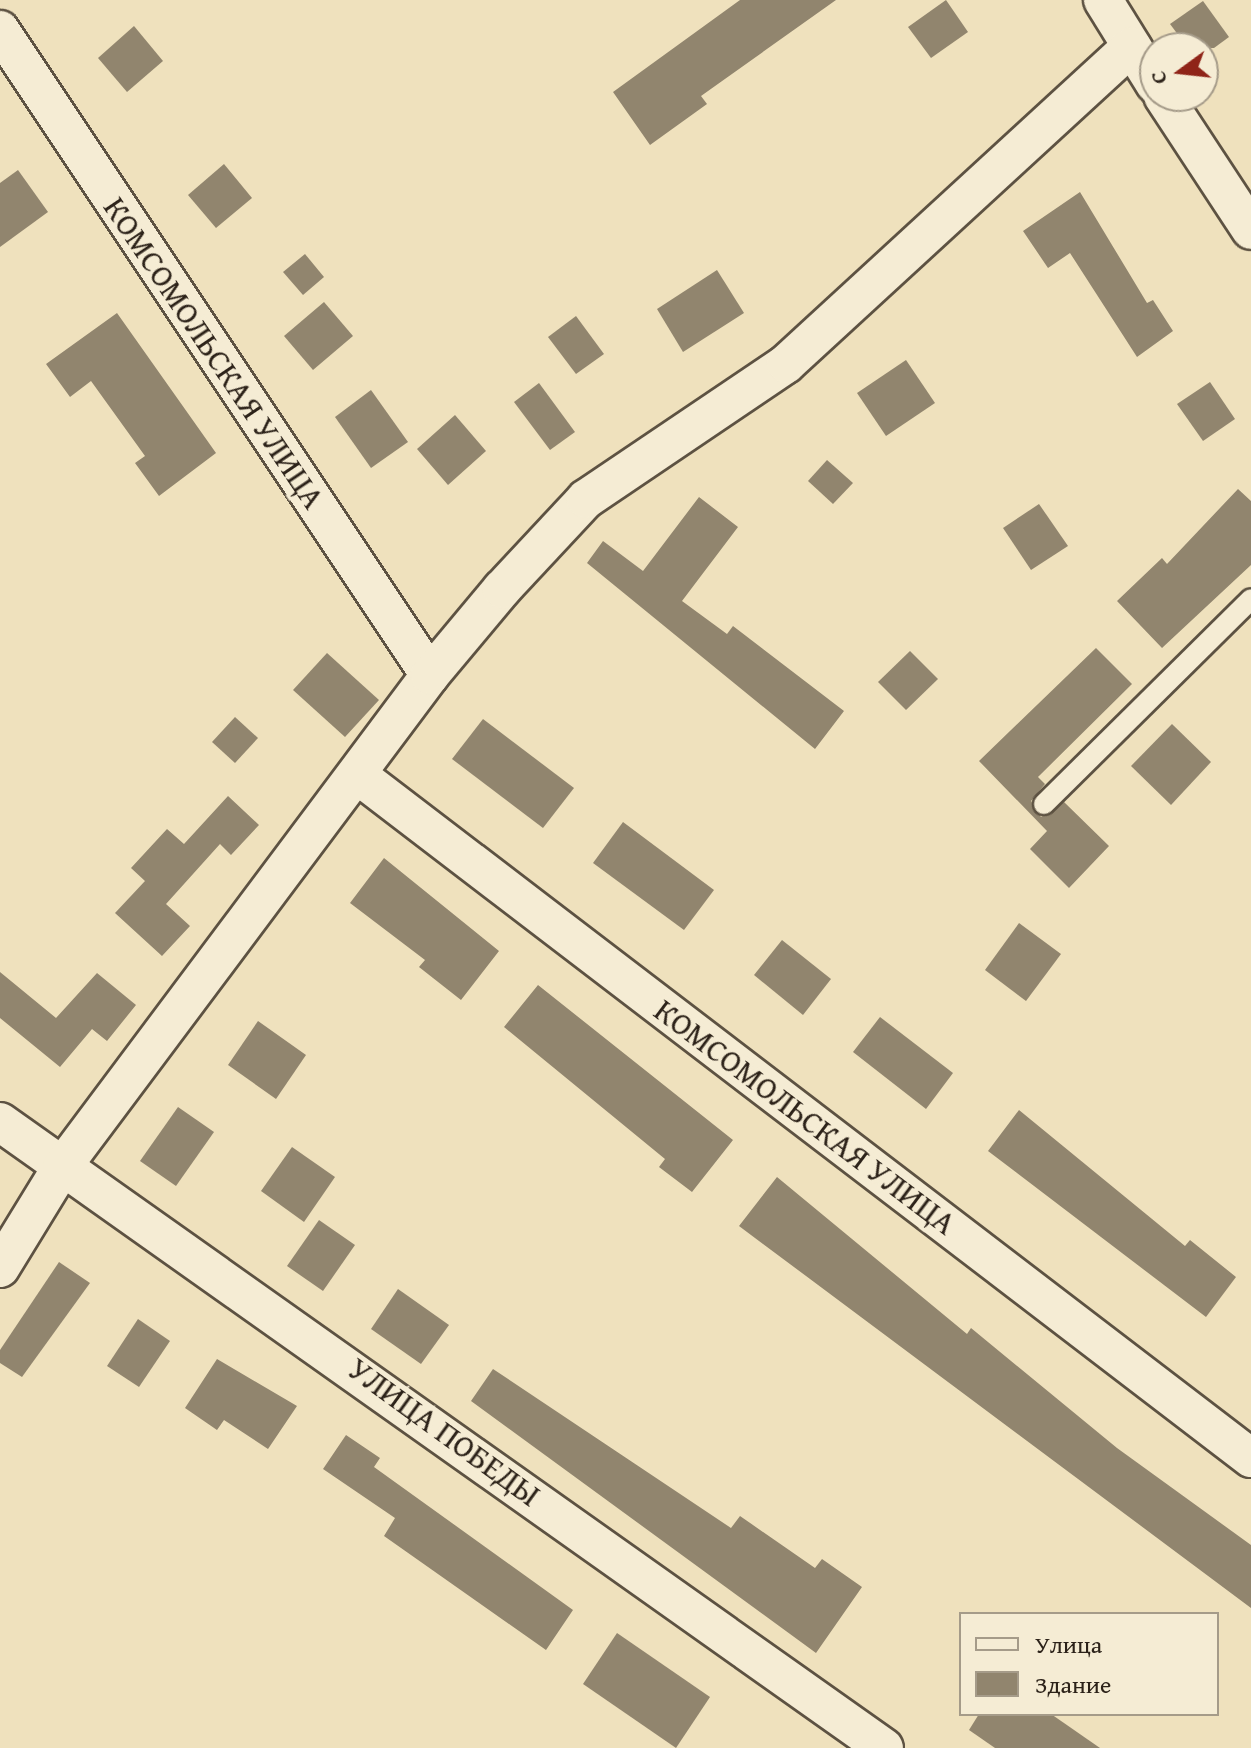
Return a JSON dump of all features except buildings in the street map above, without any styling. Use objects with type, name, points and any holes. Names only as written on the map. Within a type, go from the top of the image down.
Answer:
[{"type":"street","points":[[1103,0],[1139,59]]},
{"type":"street","points":[[0,1268],[62,1167],[359,776],[430,675],[586,499],[786,364],[924,245],[1131,47]]},
{"type":"street","name":"КОМСОМОЛЬСКАЯ УЛИЦА","points":[[5,51],[430,675]]},
{"type":"street","points":[[1174,112],[1251,230]]},
{"type":"street","name":"КОМСОМОЛЬСКАЯ УЛИЦА","points":[[359,776],[1251,1458]]},
{"type":"street","name":"УЛИЦА ПОБЕДЫ","points":[[0,1122],[884,1748]]},
{"type":"lane","points":[[1044,804],[1251,599]]}]
